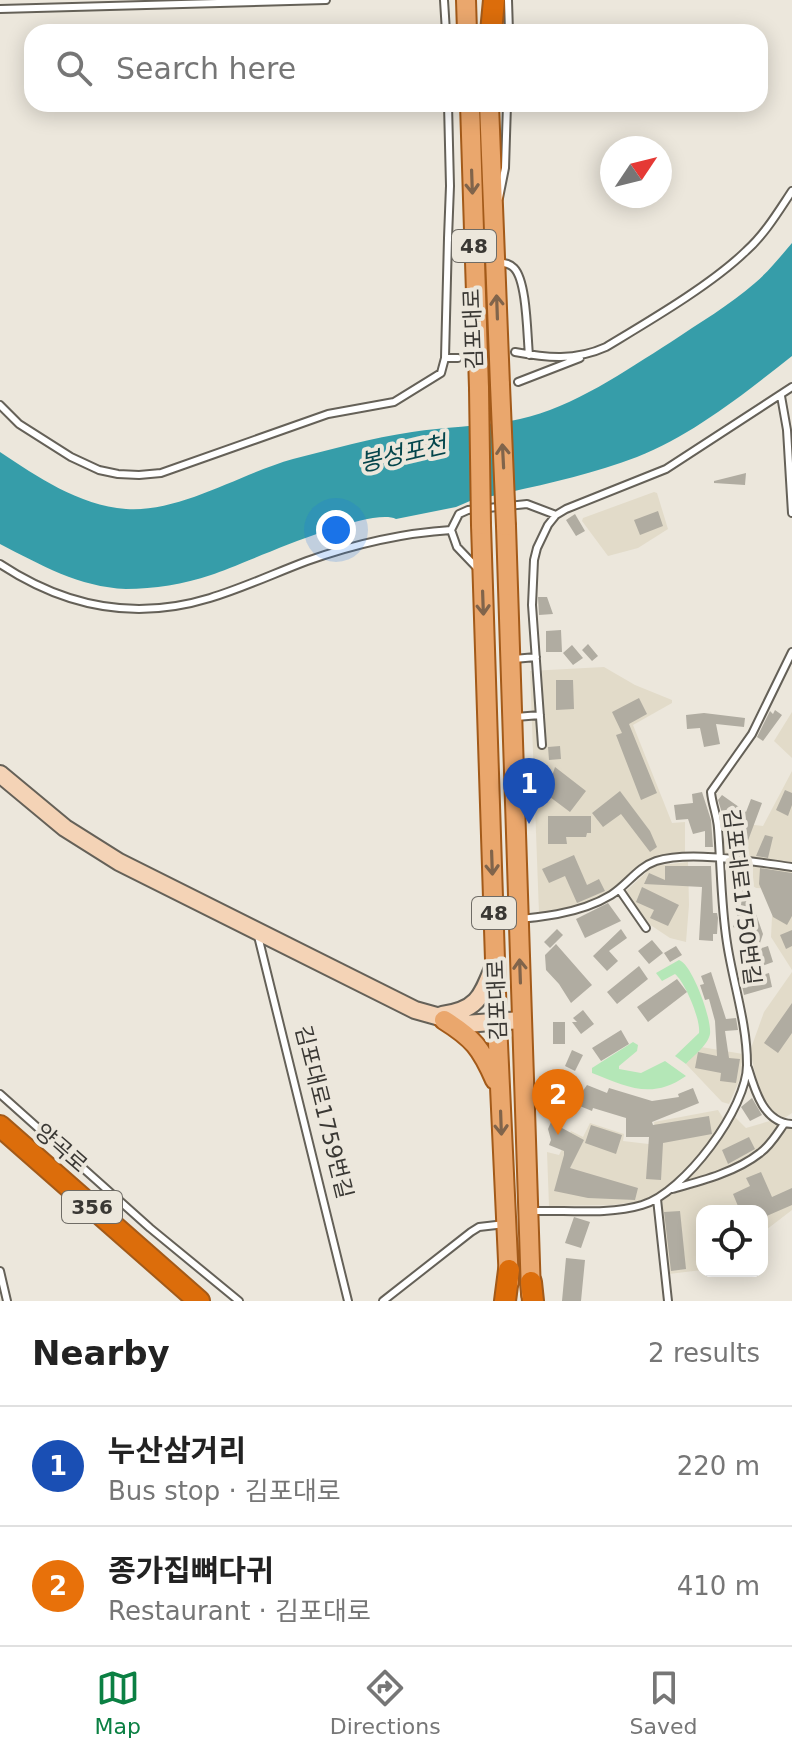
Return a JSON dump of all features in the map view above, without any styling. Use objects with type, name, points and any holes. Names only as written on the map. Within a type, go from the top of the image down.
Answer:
[{"type":"highway","points":[[490,24],[494,0]]},
{"type":"highway","name":"양곡로","points":[[0,1126],[187,1298]]},
{"type":"highway","name":"양곡로","points":[[0,1142],[187,1298]]},
{"type":"highway","points":[[508,1301],[509,1270]]},
{"type":"main road","points":[[466,0],[467,24]]},
{"type":"main road","points":[[485,0],[488,24]]},
{"type":"main road","name":"김포대로","points":[[470,112],[497,1022],[509,1270]]},
{"type":"main road","name":"김포대로","points":[[489,112],[495,262],[509,383],[506,526],[532,1295]]},
{"type":"main road","points":[[491,833],[516,833]]},
{"type":"main road","points":[[439,1018],[473,1039],[500,1082],[523,1074]]},
{"type":"street","points":[[0,774],[88,844],[257,933],[388,997],[439,1018],[465,1024],[521,1020]]},
{"type":"street","points":[[439,1018],[472,1006],[484,990],[495,962]]},
{"type":"lane","points":[[0,9],[326,0]]},
{"type":"lane","points":[[444,0],[446,24]]},
{"type":"lane","points":[[508,0],[509,24]]},
{"type":"lane","points":[[0,405],[45,443],[99,470],[118,474],[161,473],[328,414],[394,402],[441,373],[445,358],[450,186],[448,112]]},
{"type":"lane","points":[[493,208],[505,168],[507,112]]},
{"type":"lane","name":"김포대로","points":[[515,352],[552,359],[591,354],[652,318],[747,251],[792,191]]},
{"type":"lane","points":[[448,238],[474,239]]},
{"type":"lane","points":[[495,262],[510,264],[517,271],[522,286],[529,355]]},
{"type":"lane","points":[[509,383],[591,354]]},
{"type":"lane","points":[[445,358],[458,358]]},
{"type":"lane","points":[[542,745],[532,605],[537,548],[556,515],[666,469],[792,387]]},
{"type":"lane","points":[[781,396],[787,430],[792,508]]},
{"type":"lane","points":[[482,573],[457,547],[451,530],[459,514],[518,503],[537,506],[556,515]]},
{"type":"lane","points":[[0,564],[35,586],[72,600],[114,607],[155,608],[209,599],[309,560],[354,547],[451,530]]},
{"type":"lane","points":[[509,606],[532,605]]},
{"type":"lane","name":"김포대로1750번길","points":[[529,1211],[635,1207],[657,1199],[695,1167],[717,1137],[741,1090],[747,1066],[725,930],[718,823],[711,792],[752,734],[792,652]]},
{"type":"lane","points":[[510,659],[536,657]]},
{"type":"lane","points":[[512,717],[540,715]]},
{"type":"lane","points":[[494,922],[579,908],[619,889],[646,866],[657,861],[720,859],[792,867]]},
{"type":"lane","points":[[619,889],[646,928]]},
{"type":"lane","name":"김포대로1759번길","points":[[257,933],[348,1301]]},
{"type":"lane","points":[[747,1066],[762,1105],[788,1124]]},
{"type":"lane","points":[[0,1094],[138,1218],[239,1301]]},
{"type":"lane","name":"김포대로1750번길","points":[[669,1190],[751,1159],[788,1124]]},
{"type":"lane","points":[[657,1199],[668,1301]]},
{"type":"lane","points":[[383,1301],[471,1232],[479,1227],[505,1224]]},
{"type":"lane","points":[[0,1271],[7,1301]]},
{"type":"shaded area","points":[[657,493],[668,529],[638,548],[608,556],[582,521],[583,518]]},
{"type":"shaded area","points":[[604,667],[635,685],[672,700],[672,703],[633,725],[672,823],[685,822],[685,855],[663,857],[600,898],[572,908],[539,913],[530,671]]},
{"type":"shaded area","points":[[792,712],[792,758],[774,741]]},
{"type":"shaded area","points":[[792,771],[792,863],[724,855],[722,821],[763,826]]},
{"type":"shaded area","points":[[688,862],[686,942],[670,938],[649,924],[626,891],[653,866]]},
{"type":"shaded area","points":[[753,866],[792,870],[792,970],[771,937],[772,917],[784,894],[782,889],[753,886]]},
{"type":"shaded area","points":[[792,972],[792,1113],[783,1119],[767,1106],[759,1090],[750,1051],[764,1012]]},
{"type":"shaded area","points":[[701,1047],[743,1054],[740,1079],[729,1104],[722,1102],[686,1064]]},
{"type":"shaded area","points":[[718,1110],[723,1118],[720,1126],[700,1157],[654,1196],[612,1205],[549,1206],[547,1152],[559,1155],[571,1131],[583,1137],[590,1123],[624,1134],[623,1141],[657,1145],[654,1122]]},
{"type":"shaded area","points":[[733,1115],[746,1128],[773,1120],[779,1127],[759,1151],[723,1169],[689,1180],[688,1177],[709,1155]]},
{"type":"shaded area","points":[[792,1128],[792,1210],[768,1228],[768,1205],[696,1205],[696,1271],[669,1274],[662,1199],[670,1193],[699,1185],[747,1164],[767,1152],[785,1129]]},
{"type":"green space","points":[[679,960],[695,981],[710,1027],[706,1042],[686,1064],[675,1056],[699,1033],[695,1011],[688,993],[675,974],[662,981],[656,973]]},
{"type":"green space","points":[[633,1042],[638,1045],[637,1051],[619,1069],[641,1073],[665,1061],[686,1076],[662,1088],[639,1089],[592,1073],[592,1068]]},
{"type":"water","name":"봉성포천","points":[[792,243],[792,356],[698,425],[637,457],[575,477],[456,507],[396,519],[381,517],[334,528],[211,575],[158,587],[126,589],[92,584],[61,574],[0,544],[0,452],[75,496],[108,506],[147,509],[189,499],[273,465],[352,444],[412,432],[520,419],[579,397],[671,342],[745,291]]},
{"type":"building","points":[[746,473],[745,485],[714,483],[714,481]]},
{"type":"building","points":[[658,511],[663,526],[640,535],[634,520]]},
{"type":"building","points":[[575,514],[585,531],[576,536],[566,520]]},
{"type":"building","points":[[538,597],[547,597],[553,614],[539,615]]},
{"type":"building","points":[[561,630],[562,652],[546,652],[546,631]]},
{"type":"building","points":[[588,644],[598,656],[592,661],[582,650]]},
{"type":"building","points":[[572,645],[583,658],[573,665],[563,653]]},
{"type":"building","points":[[556,680],[573,680],[574,709],[556,710]]},
{"type":"building","points":[[639,698],[647,714],[629,724],[657,793],[641,800],[616,735],[622,733],[612,712]]},
{"type":"building","points":[[775,710],[782,715],[763,741],[757,737],[770,711],[773,714]]},
{"type":"building","points":[[704,713],[745,718],[744,727],[716,724],[720,744],[704,747],[700,728],[687,729],[686,715]]},
{"type":"building","points":[[560,746],[561,759],[549,760],[548,747]]},
{"type":"building","points":[[555,767],[586,791],[570,812],[546,794]]},
{"type":"building","points":[[785,790],[792,793],[788,816],[776,810]]},
{"type":"building","points":[[620,791],[650,831],[657,847],[650,852],[621,814],[603,827],[592,813]]},
{"type":"building","points":[[702,792],[711,820],[713,847],[705,847],[705,831],[693,834],[688,819],[676,820],[674,805],[693,803],[692,794]]},
{"type":"building","points":[[722,795],[746,812],[751,799],[762,803],[743,854],[728,852],[728,847],[725,847],[724,834],[730,834],[731,820],[722,813],[718,800]]},
{"type":"building","points":[[548,816],[591,816],[591,833],[587,833],[586,837],[566,837],[567,844],[548,844]]},
{"type":"building","points":[[765,835],[773,837],[768,858],[756,856]]},
{"type":"building","points":[[574,855],[587,885],[599,879],[605,891],[577,903],[565,876],[549,883],[542,869]]},
{"type":"building","points":[[665,866],[711,866],[713,913],[717,913],[718,918],[717,934],[713,934],[713,941],[699,940],[702,887],[644,884],[649,873],[665,880]]},
{"type":"building","points":[[760,868],[792,873],[792,916],[787,925],[773,917],[759,884]]},
{"type":"building","points":[[744,880],[763,934],[760,943],[739,939],[738,929],[733,927],[741,905]]},
{"type":"building","points":[[642,887],[679,905],[668,926],[650,918],[654,910],[636,902]]},
{"type":"building","points":[[608,903],[621,921],[585,938],[576,919]]},
{"type":"building","points":[[557,929],[563,935],[550,948],[544,942]]},
{"type":"building","points":[[621,929],[627,938],[609,951],[618,961],[607,971],[593,956]]},
{"type":"building","points":[[792,930],[792,946],[786,949],[780,935]]},
{"type":"building","points":[[652,940],[663,953],[649,964],[638,951]]},
{"type":"building","points":[[556,944],[592,985],[571,1003],[546,970],[545,955]]},
{"type":"building","points":[[676,946],[682,955],[670,962],[664,953]]},
{"type":"building","points":[[768,946],[773,962],[762,966],[756,950]]},
{"type":"building","points":[[639,966],[648,979],[617,1004],[607,992]]},
{"type":"building","points":[[711,972],[726,1019],[736,1018],[738,1030],[725,1031],[729,1058],[740,1059],[736,1083],[720,1081],[721,1073],[695,1068],[698,1052],[717,1056],[715,1021],[709,999],[705,1000],[700,985],[704,984],[701,976]]},
{"type":"building","points":[[769,973],[772,987],[744,995],[741,981]]},
{"type":"building","points":[[677,979],[687,992],[648,1022],[637,1007]]},
{"type":"building","points":[[792,1003],[792,1033],[778,1053],[764,1043]]},
{"type":"building","points":[[583,1010],[594,1024],[581,1034],[572,1022],[577,1022],[573,1018]]},
{"type":"building","points":[[553,1022],[565,1022],[565,1044],[553,1044]]},
{"type":"building","points":[[621,1030],[629,1044],[601,1061],[592,1048]]},
{"type":"building","points":[[572,1050],[583,1055],[575,1071],[565,1066]]},
{"type":"building","points":[[587,1085],[607,1093],[609,1088],[652,1101],[679,1097],[678,1094],[693,1088],[699,1103],[652,1122],[653,1125],[709,1116],[712,1134],[663,1143],[661,1180],[646,1179],[649,1137],[626,1137],[626,1118],[593,1108],[592,1111],[570,1102],[574,1092],[580,1095]]},
{"type":"building","points":[[752,1098],[762,1115],[750,1121],[741,1107]]},
{"type":"building","points":[[551,1122],[584,1140],[570,1168],[638,1188],[635,1200],[588,1198],[554,1191],[564,1151],[549,1145]]},
{"type":"building","points":[[591,1125],[622,1135],[616,1154],[585,1143]]},
{"type":"building","points":[[749,1137],[755,1149],[728,1164],[722,1150]]},
{"type":"building","points":[[761,1172],[772,1197],[792,1188],[792,1205],[768,1215],[768,1205],[738,1205],[733,1194],[750,1186],[746,1178]]},
{"type":"building","points":[[680,1211],[686,1269],[671,1271],[664,1212]]},
{"type":"building","points":[[574,1217],[590,1222],[581,1248],[565,1243]]},
{"type":"building","points":[[566,1258],[585,1260],[581,1301],[562,1301]]},
{"type":"place","name":"누산삼거리","points":[[529,824]]},
{"type":"place","name":"종가집뼈다귀","points":[[558,1135]]}]
